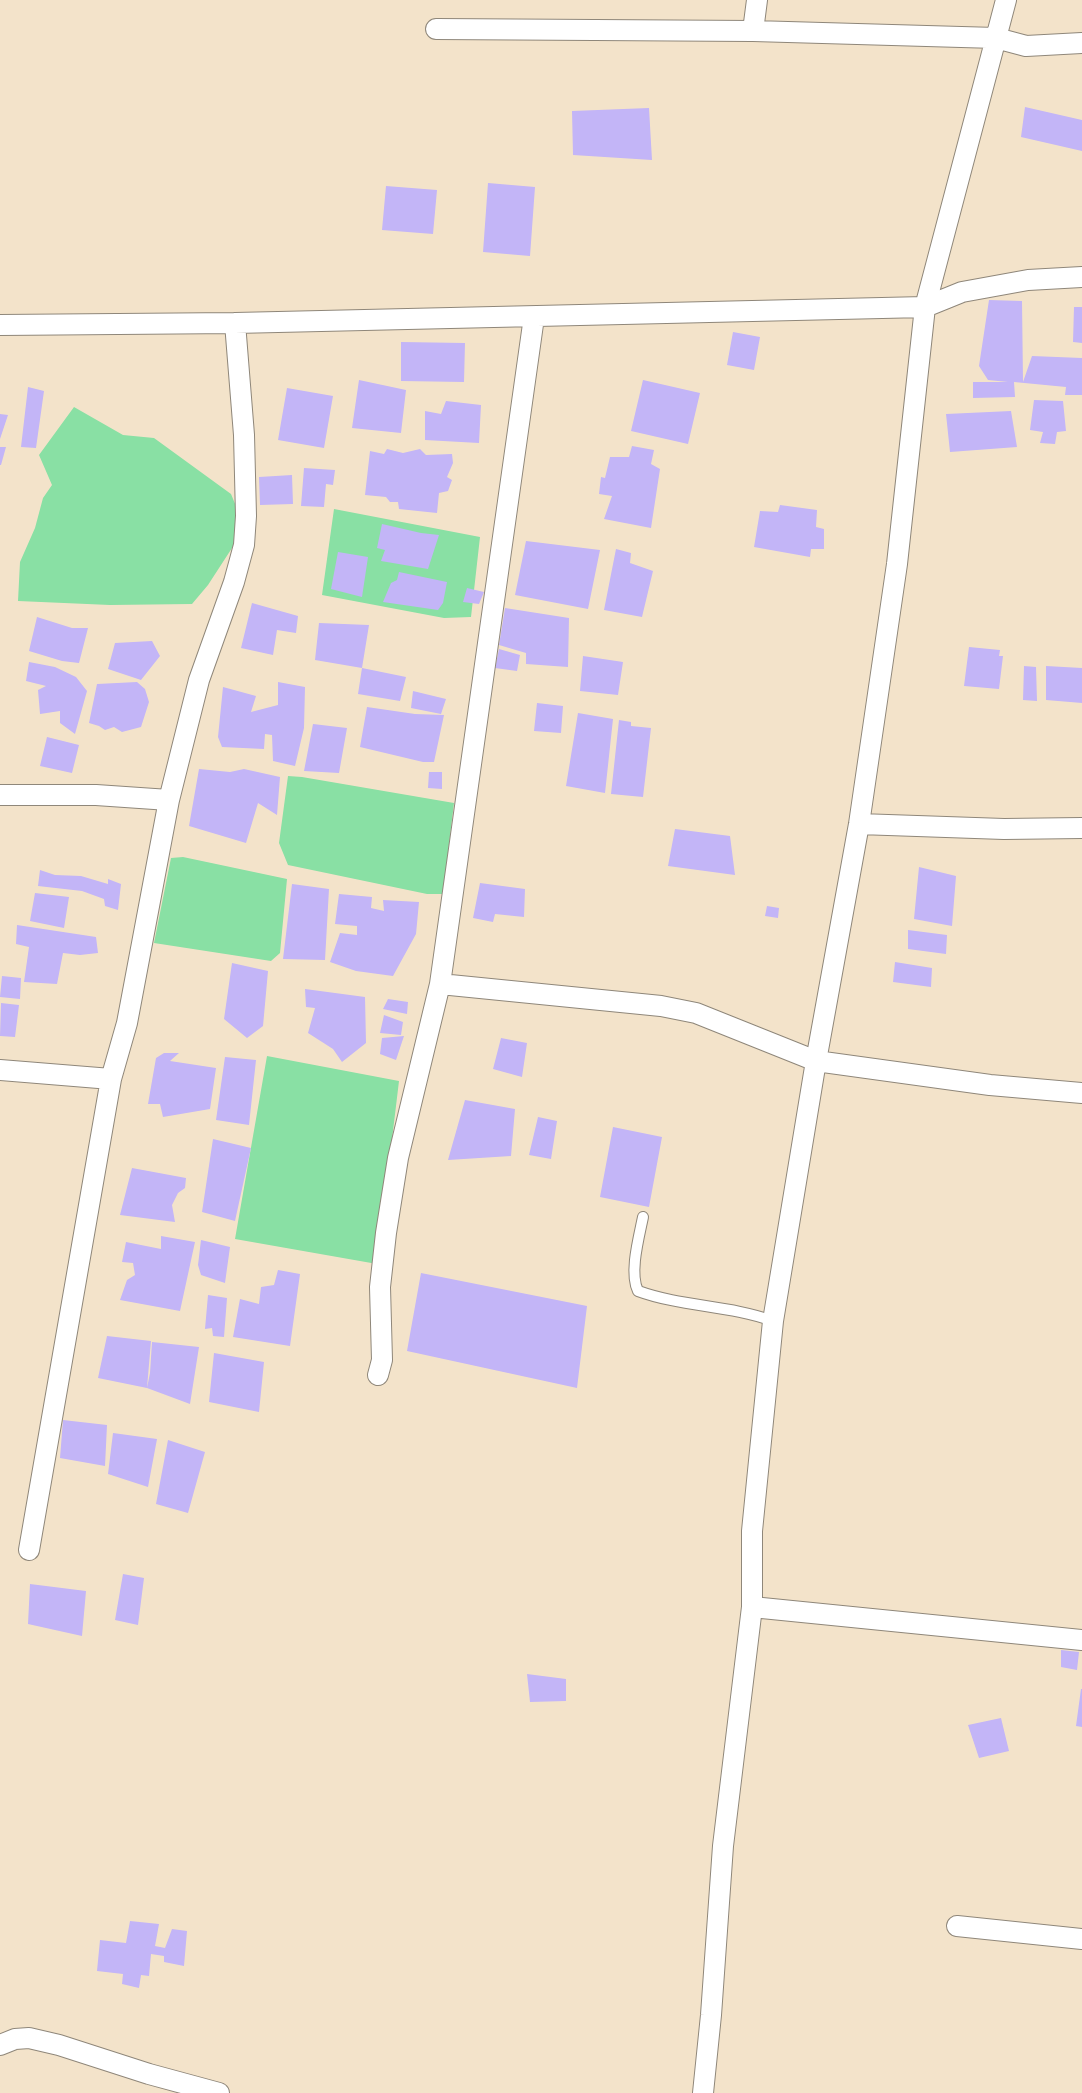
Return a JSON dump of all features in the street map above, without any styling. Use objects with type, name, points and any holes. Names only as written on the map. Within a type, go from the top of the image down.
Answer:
[{"type":"street","points":[[752,31],[757,0]]},
{"type":"street","points":[[703,2093],[711,2015],[723,1846],[752,1607],[752,1531],[773,1320],[816,1061],[859,824],[896,564],[925,307],[1006,0]]},
{"type":"street","points":[[436,29],[752,31],[996,38],[1026,46],[1082,43]]},
{"type":"street","points":[[0,325],[235,323],[925,307],[962,292],[1028,280],[1082,277]]},
{"type":"street","points":[[378,1375],[382,1360],[380,1287],[386,1233],[398,1158],[440,984],[534,317]]},
{"type":"street","points":[[29,1550],[111,1079],[127,1023],[169,800],[199,680],[234,582],[244,546],[246,516],[244,434],[235,323]]},
{"type":"street","points":[[0,795],[96,795],[169,800]]},
{"type":"street","points":[[859,824],[1004,829],[1082,828]]},
{"type":"street","points":[[440,984],[661,1006],[696,1013],[816,1061],[990,1085],[1082,1093]]},
{"type":"street","points":[[0,1070],[111,1079]]},
{"type":"street","points":[[752,1607],[1082,1640]]},
{"type":"street","points":[[957,1926],[1082,1939]]},
{"type":"street","points":[[0,2045],[29,2038],[60,2045],[159,2077],[219,2093]]},
{"type":"lane","points":[[643,1217],[635,1268],[634,1285],[638,1291],[686,1303],[750,1313],[773,1320]]},
{"type":"green space","points":[[74,407],[123,435],[154,438],[231,494],[245,528],[208,585],[192,604],[110,605],[18,601],[20,562],[35,528],[43,498],[52,485],[39,455]]},
{"type":"green space","points":[[334,509],[480,537],[471,617],[444,618],[322,595]]},
{"type":"green space","points":[[288,776],[454,803],[443,894],[427,894],[288,865],[279,843]]},
{"type":"green space","points":[[183,857],[287,879],[280,953],[271,961],[154,943],[171,858]]},
{"type":"green space","points":[[267,1056],[399,1081],[377,1264],[235,1239]]},
{"type":"building","points":[[1025,107],[1082,120],[1082,151],[1021,137]]},
{"type":"building","points":[[649,108],[652,160],[573,155],[572,111]]},
{"type":"building","points":[[488,183],[535,187],[530,256],[483,252]]},
{"type":"building","points":[[386,186],[437,190],[433,234],[382,230]]},
{"type":"building","points":[[989,300],[1022,301],[1023,382],[1032,356],[1082,358],[1082,395],[1065,395],[1066,387],[1014,382],[1015,397],[973,398],[973,382],[1008,382],[988,380],[979,366]]},
{"type":"building","points":[[1074,307],[1082,307],[1082,343],[1073,342]]},
{"type":"building","points":[[733,332],[760,337],[754,370],[727,365]]},
{"type":"building","points":[[401,342],[465,343],[464,382],[401,381]]},
{"type":"building","points":[[359,380],[406,390],[401,433],[352,428]]},
{"type":"building","points":[[643,380],[700,393],[688,444],[631,431]]},
{"type":"building","points":[[28,387],[44,391],[36,448],[21,447]]},
{"type":"building","points":[[287,388],[333,396],[324,448],[278,440]]},
{"type":"building","points":[[1034,400],[1063,401],[1066,431],[1057,432],[1055,444],[1040,443],[1043,432],[1030,430]]},
{"type":"building","points":[[446,401],[481,405],[479,443],[425,440],[425,411],[441,414]]},
{"type":"building","points":[[1011,411],[1017,447],[950,452],[946,414]]},
{"type":"building","points":[[0,414],[8,415],[0,439]]},
{"type":"building","points":[[632,446],[654,450],[651,464],[660,469],[651,528],[604,519],[612,496],[599,494],[601,477],[605,478],[610,457],[629,457]]},
{"type":"building","points":[[0,447],[6,447],[1,465],[0,465]]},
{"type":"building","points":[[387,449],[403,453],[420,449],[426,455],[452,454],[453,463],[447,477],[452,480],[448,491],[439,493],[437,513],[399,509],[398,502],[390,502],[386,497],[365,495],[370,451],[384,454]]},
{"type":"building","points":[[304,468],[335,470],[333,485],[326,484],[324,507],[301,506]]},
{"type":"building","points":[[292,475],[293,504],[260,505],[259,477]]},
{"type":"building","points":[[780,505],[817,510],[816,527],[824,529],[824,549],[811,549],[810,557],[754,547],[760,511],[778,512]]},
{"type":"building","points":[[382,524],[439,535],[428,569],[381,561],[385,550],[377,548]]},
{"type":"building","points":[[526,541],[600,550],[588,609],[515,595]]},
{"type":"building","points":[[616,549],[631,553],[630,563],[653,571],[642,617],[604,610]]},
{"type":"building","points":[[338,552],[368,557],[362,597],[331,589]]},
{"type":"building","points":[[399,572],[447,582],[443,603],[438,610],[383,602],[391,583],[397,580]]},
{"type":"building","points":[[467,588],[484,592],[479,604],[463,602]]},
{"type":"building","points":[[252,603],[298,616],[296,633],[277,630],[273,655],[241,648]]},
{"type":"building","points":[[505,608],[569,618],[568,667],[526,664],[526,653],[499,645]]},
{"type":"building","points":[[37,617],[72,628],[88,628],[79,663],[62,661],[29,651]]},
{"type":"building","points":[[319,623],[369,625],[362,668],[315,660]]},
{"type":"building","points":[[152,641],[160,656],[141,680],[108,669],[115,643]]},
{"type":"building","points":[[969,647],[1000,650],[999,656],[1003,656],[999,689],[964,686]]},
{"type":"building","points":[[499,649],[520,655],[517,671],[495,668]]},
{"type":"building","points":[[583,656],[623,662],[618,695],[580,691]]},
{"type":"building","points":[[29,662],[55,667],[76,677],[87,691],[75,734],[60,723],[60,711],[40,714],[38,690],[46,686],[26,681]]},
{"type":"building","points":[[1024,666],[1036,667],[1037,701],[1023,700]]},
{"type":"building","points":[[1046,666],[1082,668],[1082,703],[1046,700]]},
{"type":"building","points":[[362,668],[406,677],[400,701],[358,694]]},
{"type":"building","points":[[137,682],[145,689],[149,702],[141,727],[122,732],[114,727],[105,730],[89,723],[97,684]]},
{"type":"building","points":[[278,682],[305,687],[304,728],[295,766],[273,761],[272,735],[265,734],[264,749],[222,747],[218,737],[223,687],[256,696],[251,712],[278,705]]},
{"type":"building","points":[[413,691],[446,699],[441,714],[411,708]]},
{"type":"building","points":[[537,703],[563,706],[561,733],[534,731]]},
{"type":"building","points":[[367,707],[415,714],[444,715],[434,762],[423,762],[360,747]]},
{"type":"building","points":[[578,713],[613,719],[605,793],[566,786]]},
{"type":"building","points":[[619,720],[631,722],[631,726],[651,728],[643,797],[611,794]]},
{"type":"building","points":[[313,724],[347,728],[339,773],[304,771]]},
{"type":"building","points":[[47,737],[79,745],[72,773],[40,766]]},
{"type":"building","points":[[199,769],[230,772],[244,769],[280,777],[277,815],[258,803],[246,843],[189,826]]},
{"type":"building","points":[[429,772],[442,772],[442,789],[428,788]]},
{"type":"building","points":[[675,829],[730,836],[735,875],[668,866]]},
{"type":"building","points":[[919,867],[956,876],[952,926],[914,919]]},
{"type":"building","points":[[40,870],[55,875],[81,876],[108,884],[108,879],[121,884],[118,910],[105,906],[104,899],[82,891],[38,886]]},
{"type":"building","points":[[480,883],[525,889],[524,917],[495,914],[493,922],[473,918]]},
{"type":"building","points":[[292,884],[329,889],[325,960],[283,959]]},
{"type":"building","points":[[35,893],[69,897],[64,928],[30,921]]},
{"type":"building","points":[[339,894],[372,897],[371,908],[384,911],[383,900],[419,902],[416,934],[393,976],[356,971],[330,962],[340,933],[357,935],[357,926],[335,924]]},
{"type":"building","points":[[767,906],[779,908],[778,918],[765,916]]},
{"type":"building","points":[[17,925],[96,937],[98,953],[80,955],[63,953],[57,984],[24,982],[29,947],[16,944]]},
{"type":"building","points":[[908,930],[947,935],[946,954],[908,949]]},
{"type":"building","points":[[895,962],[932,968],[931,987],[893,982]]},
{"type":"building","points":[[232,963],[268,971],[263,1026],[247,1038],[224,1019]]},
{"type":"building","points":[[2,976],[21,978],[20,999],[0,997]]},
{"type":"building","points":[[305,989],[365,997],[366,1043],[342,1062],[333,1049],[308,1033],[315,1008],[306,1007]]},
{"type":"building","points":[[388,999],[408,1002],[407,1014],[383,1009]]},
{"type":"building","points":[[1,1003],[19,1005],[15,1037],[0,1036]]},
{"type":"building","points":[[384,1015],[403,1022],[401,1035],[380,1033]]},
{"type":"building","points":[[404,1036],[396,1060],[380,1054],[382,1038]]},
{"type":"building","points":[[501,1038],[527,1043],[522,1077],[493,1069]]},
{"type":"building","points":[[164,1053],[179,1053],[170,1061],[216,1068],[210,1109],[163,1117],[160,1104],[148,1104],[156,1058]]},
{"type":"building","points":[[225,1057],[256,1060],[249,1125],[216,1120]]},
{"type":"building","points":[[465,1100],[515,1109],[511,1156],[448,1160]]},
{"type":"building","points":[[538,1117],[557,1121],[551,1159],[529,1155]]},
{"type":"building","points":[[613,1127],[662,1137],[649,1207],[600,1197]]},
{"type":"building","points":[[213,1139],[251,1148],[235,1221],[202,1212]]},
{"type":"building","points":[[132,1168],[186,1178],[185,1188],[178,1193],[172,1205],[175,1222],[120,1215]]},
{"type":"building","points":[[161,1236],[195,1242],[180,1311],[120,1300],[127,1280],[135,1275],[133,1263],[122,1262],[126,1242],[161,1249]]},
{"type":"building","points":[[201,1240],[230,1247],[225,1283],[201,1275],[198,1265]]},
{"type":"building","points":[[278,1270],[300,1274],[290,1346],[233,1337],[240,1299],[259,1304],[261,1287],[274,1285]]},
{"type":"building","points":[[421,1273],[587,1306],[577,1388],[407,1351]]},
{"type":"building","points":[[208,1295],[227,1298],[224,1337],[213,1336],[212,1328],[205,1329]]},
{"type":"building","points":[[107,1336],[151,1341],[147,1388],[98,1378]]},
{"type":"building","points":[[152,1342],[199,1347],[190,1404],[147,1388]]},
{"type":"building","points":[[214,1353],[264,1362],[259,1412],[209,1402]]},
{"type":"building","points":[[63,1420],[107,1425],[105,1466],[60,1458]]},
{"type":"building","points":[[113,1433],[157,1439],[148,1487],[108,1474]]},
{"type":"building","points":[[168,1440],[205,1452],[188,1513],[156,1504]]},
{"type":"building","points":[[123,1574],[144,1578],[138,1625],[115,1620]]},
{"type":"building","points":[[30,1584],[86,1591],[82,1636],[28,1624]]},
{"type":"building","points":[[1061,1650],[1079,1652],[1077,1670],[1061,1667]]},
{"type":"building","points":[[527,1674],[566,1679],[566,1701],[530,1702]]},
{"type":"building","points":[[1082,1689],[1082,1727],[1076,1726]]},
{"type":"building","points":[[1001,1718],[1009,1751],[979,1758],[968,1725]]},
{"type":"building","points":[[130,1921],[159,1924],[155,1946],[165,1948],[172,1929],[187,1931],[184,1966],[164,1962],[164,1956],[151,1954],[149,1976],[141,1975],[139,1988],[122,1984],[123,1974],[97,1971],[100,1940],[126,1943]]}]
